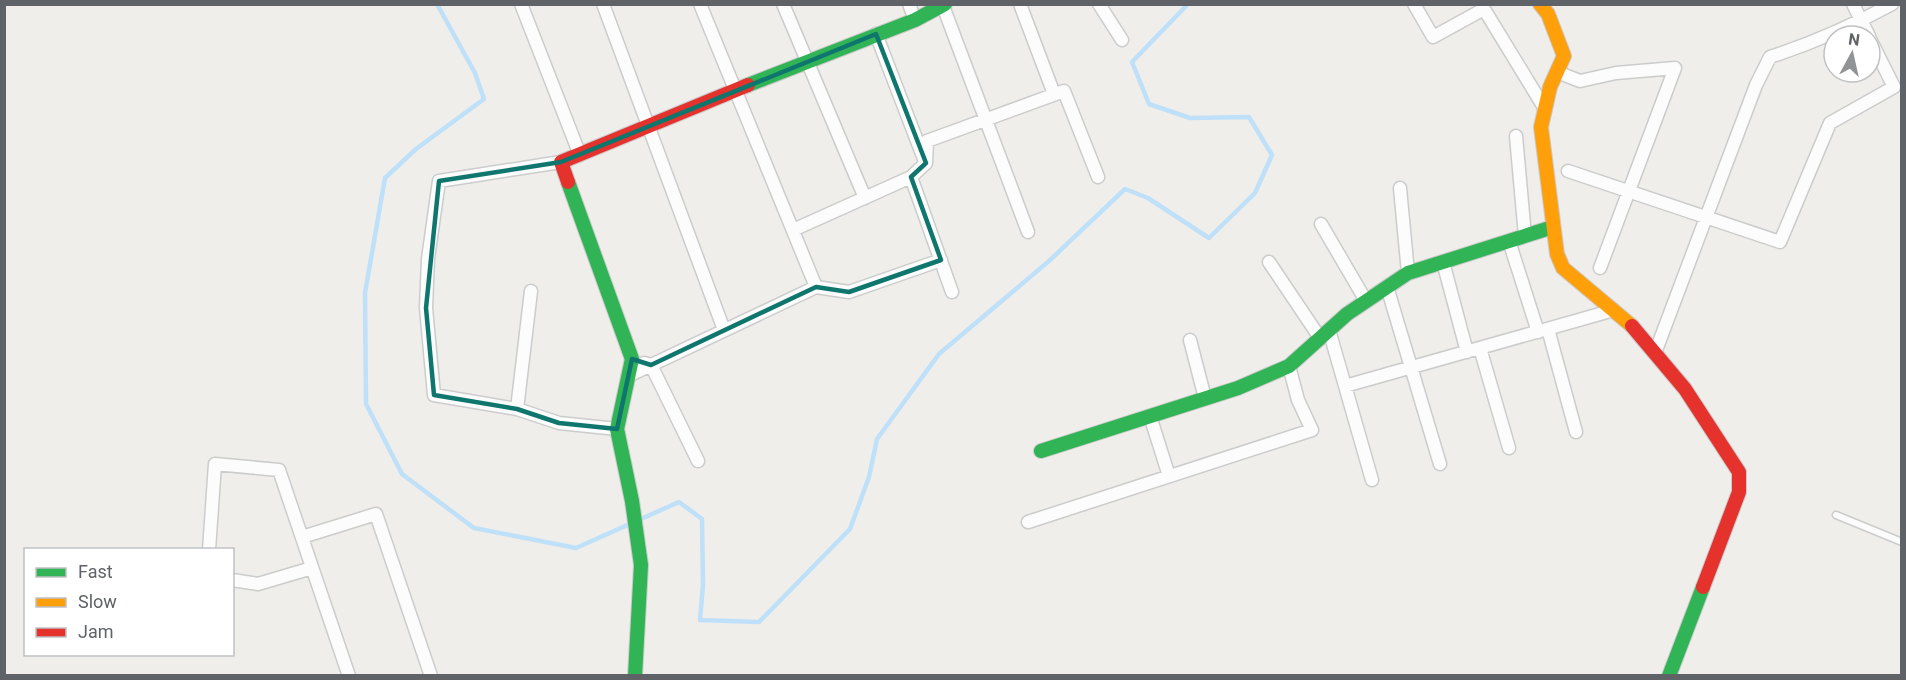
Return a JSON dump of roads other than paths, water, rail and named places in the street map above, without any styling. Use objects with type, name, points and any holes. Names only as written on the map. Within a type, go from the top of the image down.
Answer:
[{"type":"street","points":[[521,4],[579,155]]},
{"type":"street","points":[[603,4],[724,330]]},
{"type":"street","points":[[700,4],[816,287]]},
{"type":"street","points":[[783,4],[865,198]]},
{"type":"street","points":[[909,4],[915,20]]},
{"type":"street","points":[[1020,4],[1054,94]]},
{"type":"street","points":[[1100,4],[1122,40]]},
{"type":"street","points":[[1414,4],[1433,37],[1484,9],[1545,109]]},
{"type":"street","points":[[1540,4],[1548,14],[1564,56],[1550,87],[1541,127],[1557,254],[1563,268],[1629,323],[1655,353],[1685,389],[1739,472],[1739,492],[1668,675]]},
{"type":"street","points":[[1853,4],[1862,24]]},
{"type":"street","points":[[1655,353],[1756,86],[1770,57],[1811,43],[1861,21],[1892,4]]},
{"type":"street","points":[[617,429],[559,423],[517,409],[434,395],[426,308],[428,259],[439,181],[561,162],[807,61],[915,20],[944,5],[1028,232]]},
{"type":"street","points":[[876,34],[926,163]]},
{"type":"street","points":[[1568,171],[1780,242],[1830,123],[1894,87],[1882,63]]},
{"type":"street","points":[[1557,72],[1580,81],[1616,72],[1675,68],[1600,268]]},
{"type":"street","points":[[793,230],[911,177],[926,163],[927,141],[1064,91],[1098,177]]},
{"type":"street","points":[[1516,135],[1525,236]]},
{"type":"street","points":[[561,162],[632,359],[617,429],[632,501],[641,565],[635,675]]},
{"type":"street","points":[[911,177],[952,292]]},
{"type":"street","points":[[1400,188],[1408,273]]},
{"type":"street","points":[[1321,224],[1366,301]]},
{"type":"street","points":[[1041,451],[1238,388],[1289,366],[1347,314],[1408,273],[1553,227]]},
{"type":"street","points":[[1509,241],[1543,330],[1576,432]]},
{"type":"street","points":[[628,376],[816,287],[849,292],[941,260]]},
{"type":"street","points":[[1269,262],[1324,334],[1345,386],[1372,480]]},
{"type":"street","points":[[1443,262],[1467,352]]},
{"type":"street","points":[[1387,287],[1440,464]]},
{"type":"street","points":[[517,409],[531,291]]},
{"type":"street","points":[[1345,386],[1614,310]]},
{"type":"street","points":[[1190,340],[1205,398]]},
{"type":"street","points":[[1480,348],[1509,448]]},
{"type":"street","points":[[632,359],[651,365],[698,461]]},
{"type":"street","points":[[1028,522],[1312,430],[1298,400],[1289,366]]},
{"type":"street","points":[[1150,416],[1169,476]]},
{"type":"street","points":[[209,548],[215,464],[279,470],[349,675]]},
{"type":"street","points":[[302,537],[376,514],[431,675]]},
{"type":"street","points":[[234,580],[258,584],[312,568]]},
{"type":"lane","points":[[1836,515],[1902,542]]},
{"type":"waterway","points":[[437,4],[475,73],[484,99],[416,149],[385,178],[365,293],[366,404],[402,474],[474,528],[576,548],[679,502],[702,519],[703,585],[700,620],[759,622],[850,529],[869,477],[877,439],[939,354],[1049,261],[1125,189],[1148,198],[1209,238],[1255,193],[1272,155],[1249,117],[1190,118],[1149,104],[1132,62],[1188,4]]}]
